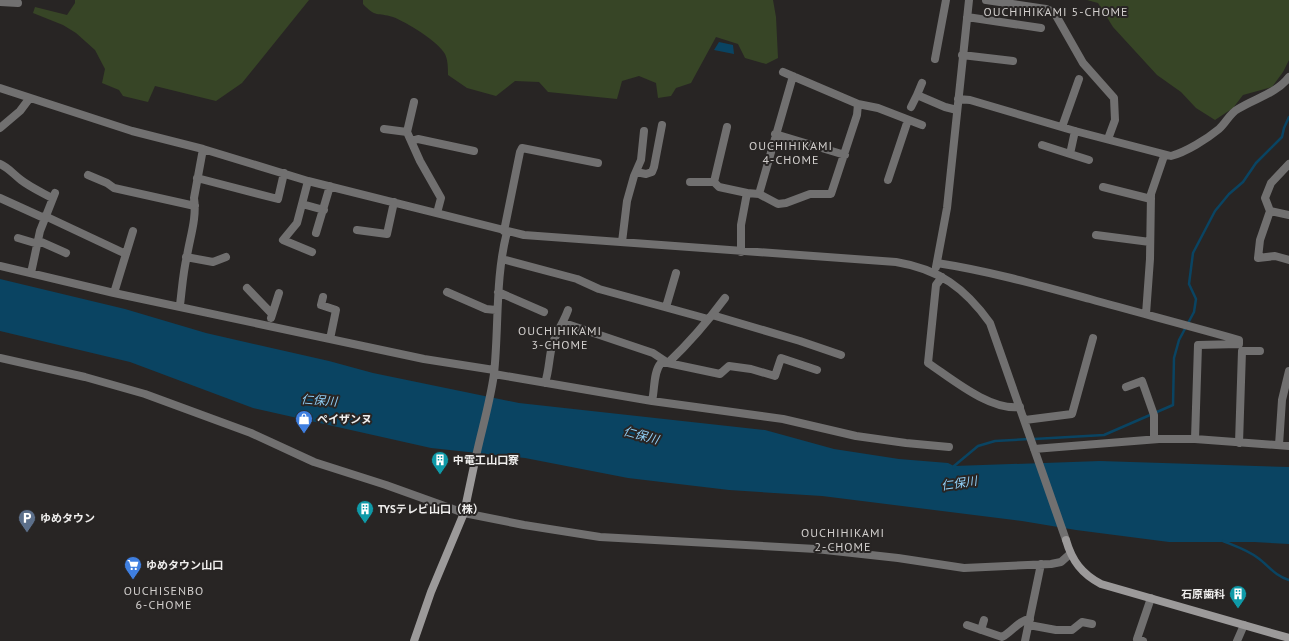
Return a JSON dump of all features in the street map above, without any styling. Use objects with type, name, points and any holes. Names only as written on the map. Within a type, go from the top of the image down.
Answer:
[{"type":"main road","points":[[414,641],[431,592],[464,513],[475,461]]},
{"type":"main road","points":[[1065,539],[1075,564],[1088,578],[1101,584],[1289,638]]},
{"type":"street","points":[[935,60],[946,0]]},
{"type":"street","points":[[934,272],[947,208],[966,18],[966,0]]},
{"type":"street","points":[[986,0],[1046,9],[1054,12],[1083,63],[1114,98],[1115,120],[1108,139]]},
{"type":"street","points":[[0,2],[18,4]]},
{"type":"street","points":[[966,18],[1005,20],[1025,29],[1041,28]]},
{"type":"street","points":[[962,55],[1012,61]]},
{"type":"street","points":[[784,72],[858,104],[878,108],[922,125]]},
{"type":"street","points":[[759,194],[775,134],[793,76]]},
{"type":"street","points":[[958,99],[970,100],[1062,128],[1108,139],[1164,156],[1171,156],[1182,153],[1219,129],[1236,109],[1286,85],[1289,77]]},
{"type":"street","points":[[1062,128],[1079,80]]},
{"type":"street","points":[[911,107],[922,83]]},
{"type":"street","points":[[0,88],[132,131],[203,149],[330,186],[505,231],[547,238],[896,262],[922,267],[934,272],[970,299],[990,323],[1025,420],[1065,539]]},
{"type":"street","points":[[917,95],[956,110]]},
{"type":"street","points":[[0,128],[20,111],[29,98]]},
{"type":"street","points":[[414,102],[407,132],[441,198],[436,213]]},
{"type":"street","points":[[690,182],[714,182],[720,187],[759,194],[778,204],[786,204],[810,194],[830,194],[858,115],[858,104]]},
{"type":"street","points":[[888,180],[908,120]]},
{"type":"street","points":[[636,172],[652,172],[662,125]]},
{"type":"street","points":[[714,182],[727,127]]},
{"type":"street","points":[[384,129],[407,132]]},
{"type":"street","points":[[622,242],[627,201],[641,160],[644,131]]},
{"type":"street","points":[[1070,154],[1075,131]]},
{"type":"street","points":[[775,134],[845,155]]},
{"type":"street","points":[[411,141],[418,139],[474,151]]},
{"type":"street","points":[[1042,145],[1089,160]]},
{"type":"street","points":[[475,461],[493,374],[496,310],[505,231],[520,152],[522,148],[598,163]]},
{"type":"street","points":[[180,305],[186,257],[193,230],[195,206],[194,198],[203,149]]},
{"type":"street","points":[[1146,314],[1151,194],[1164,156]]},
{"type":"street","points":[[0,164],[11,169],[19,178],[30,186],[53,195],[45,217],[31,273]]},
{"type":"street","points":[[1288,167],[1271,183],[1265,198],[1270,211],[1260,240],[1258,258],[1275,256],[1289,260]]},
{"type":"street","points":[[197,178],[278,199],[284,173]]},
{"type":"street","points":[[88,175],[107,183],[114,188],[195,206]]},
{"type":"street","points":[[308,180],[296,223],[283,240],[312,252]]},
{"type":"street","points":[[316,233],[330,186]]},
{"type":"street","points":[[1104,187],[1151,199]]},
{"type":"street","points":[[741,252],[741,225],[748,193]]},
{"type":"street","points":[[0,198],[126,254]]},
{"type":"street","points":[[357,230],[387,234],[394,202]]},
{"type":"street","points":[[302,204],[324,210]]},
{"type":"street","points":[[1270,211],[1289,214]]},
{"type":"street","points":[[114,293],[133,231]]},
{"type":"street","points":[[1096,236],[1150,242]]},
{"type":"street","points":[[18,238],[38,242],[66,252]]},
{"type":"street","points":[[186,257],[213,262],[226,257]]},
{"type":"street","points":[[502,259],[577,279],[599,289],[800,341],[841,355]]},
{"type":"street","points":[[937,263],[973,268],[982,272],[1021,280],[1240,340],[1239,344],[1198,345],[1195,439]]},
{"type":"street","points":[[0,266],[114,293],[180,305],[330,339],[545,384],[652,401],[783,419],[856,436],[949,447]]},
{"type":"street","points":[[666,307],[676,273]]},
{"type":"street","points":[[942,277],[936,285],[928,363],[995,404],[1014,408],[1020,407]]},
{"type":"street","points":[[247,288],[272,314]]},
{"type":"street","points":[[447,292],[486,309],[496,310]]},
{"type":"street","points":[[498,292],[544,312]]},
{"type":"street","points":[[270,325],[279,293]]},
{"type":"street","points":[[323,297],[321,305],[336,310],[330,339]]},
{"type":"street","points":[[668,363],[710,317],[725,298]]},
{"type":"street","points":[[545,384],[551,363],[553,344],[564,323],[568,310]]},
{"type":"street","points":[[564,323],[653,353],[668,363]]},
{"type":"street","points":[[1025,420],[1072,414],[1093,338]]},
{"type":"street","points":[[1240,443],[1242,351],[1260,351]]},
{"type":"street","points":[[0,358],[48,370],[85,376],[145,394],[251,432],[314,462],[394,487],[464,513],[565,533],[600,537],[816,549],[898,558],[964,568],[1061,562],[1070,554]]},
{"type":"street","points":[[652,401],[655,390],[657,368],[661,364],[668,363],[720,374],[729,366],[751,369],[775,376],[781,358],[817,370]]},
{"type":"street","points":[[1278,445],[1282,400],[1289,371]]},
{"type":"street","points":[[1126,387],[1142,380],[1154,412],[1154,439]]},
{"type":"street","points":[[1034,449],[1154,439],[1195,439],[1289,446]]},
{"type":"street","points":[[1025,641],[1041,564]]},
{"type":"street","points":[[1143,641],[1137,638],[1151,598]]},
{"type":"street","points":[[967,625],[1001,639],[1009,634],[1025,619],[1029,622],[1056,630],[1072,630],[1082,622],[1092,624]]},
{"type":"street","points":[[981,630],[984,620]]},
{"type":"street","points":[[1237,641],[1244,624]]},
{"type":"green space","points":[[75,0],[309,0],[242,83],[216,101],[155,86],[148,102],[123,96],[119,90],[102,83],[105,69],[95,50],[76,33],[63,25],[33,13],[35,7],[67,15],[75,3]]},
{"type":"green space","points":[[363,0],[773,0],[776,17],[778,58],[766,64],[745,58],[738,44],[716,37],[691,83],[676,88],[671,96],[658,98],[656,83],[639,76],[622,81],[617,99],[548,92],[539,82],[515,81],[496,96],[467,88],[448,75],[446,56],[436,43],[399,19],[374,13],[363,4]]},
{"type":"green space","points":[[1087,0],[1289,0],[1289,60],[1283,72],[1272,87],[1243,95],[1233,108],[1215,120],[1196,108],[1181,92],[1157,75],[1113,27],[1098,3]]},
{"type":"water","points":[[719,42],[733,45],[734,54],[714,50]]},
{"type":"water","name":"仁保川","points":[[0,279],[125,309],[206,333],[329,361],[373,373],[519,403],[765,430],[834,449],[899,459],[948,463],[954,466],[1100,461],[1289,467],[1289,544],[1254,542],[1169,542],[1076,530],[1022,521],[822,496],[729,490],[628,478],[525,458],[431,448],[253,408],[130,362],[0,331]]},
{"type":"waterway","points":[[1034,439],[1104,435],[1173,405],[1174,358],[1179,340],[1194,312],[1196,299],[1189,284],[1193,253],[1215,211],[1229,194],[1243,182],[1256,163],[1282,137],[1289,117]]},
{"type":"waterway","points":[[954,468],[954,466],[978,446],[995,441],[1029,439]]},
{"type":"waterway","points":[[1223,541],[1254,555],[1276,573],[1289,580]]},
{"type":"place","name":"ペイザンヌ","points":[[304,434]]},
{"type":"place","name":"中電工山口寮","points":[[440,475]]},
{"type":"place","name":"TYSテレビ山口（株）","points":[[365,524]]},
{"type":"place","name":"ゆめタウン","points":[[27,533]]},
{"type":"place","name":"ゆめタウン山口","points":[[133,580]]},
{"type":"place","name":"石原歯科","points":[[1238,609]]},
{"type":"district","name":"OUCHIHIKAMI 5-CHOME","points":[[1056,11]]},
{"type":"district","name":"OUCHIHIKAMI 4-CHOME","points":[[791,152]]},
{"type":"district","name":"OUCHIHIKAMI 3-CHOME","points":[[560,337]]},
{"type":"district","name":"OUCHIHIKAMI 2-CHOME","points":[[843,539]]},
{"type":"district","name":"OUCHISENBO 6-CHOME","points":[[164,597]]}]
